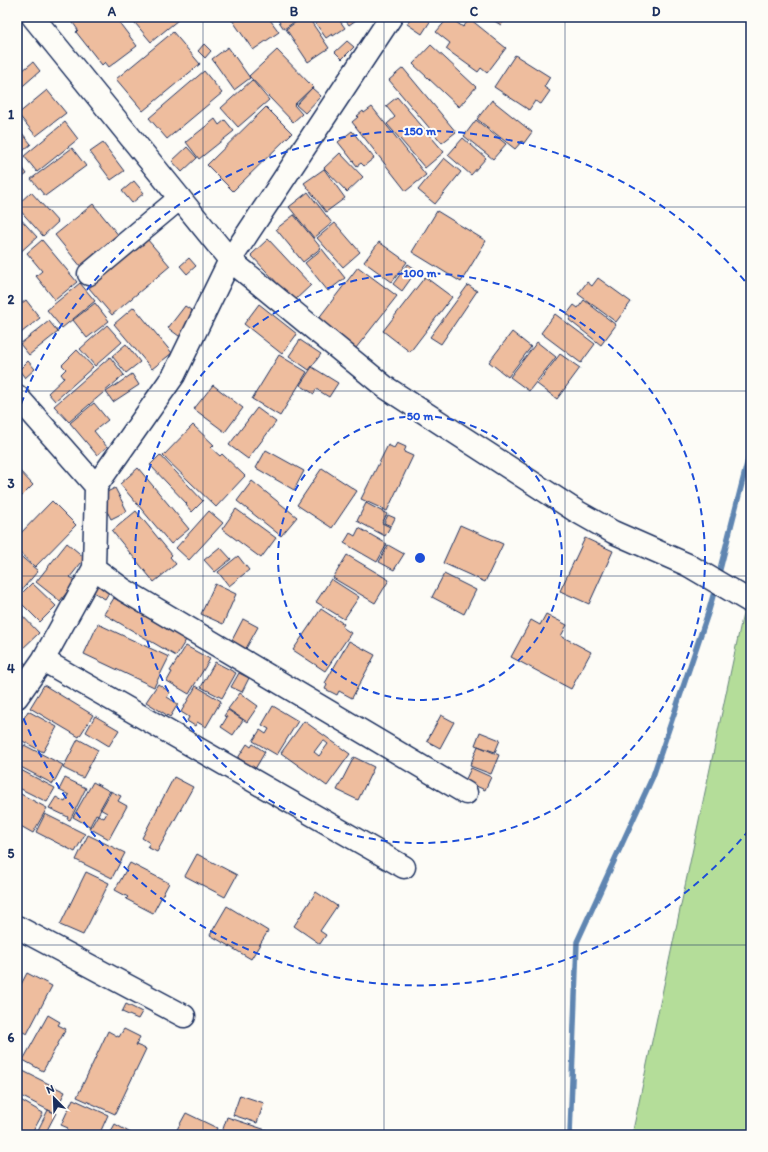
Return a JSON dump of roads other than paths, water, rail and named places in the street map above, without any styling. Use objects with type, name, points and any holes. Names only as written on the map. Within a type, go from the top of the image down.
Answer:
[{"type":"street","points":[[33,17],[230,260],[385,387],[576,511],[613,532],[688,565],[751,602]]},
{"type":"street","points":[[17,697],[43,660],[94,568],[96,486],[174,376],[230,260],[391,17]]},
{"type":"street","points":[[89,274],[180,198]]},
{"type":"street","points":[[17,396],[96,486]]},
{"type":"street","points":[[94,568],[124,590],[466,793]]},
{"type":"street","points":[[43,660],[404,867]]},
{"type":"street","points":[[17,927],[184,1016]]},
{"type":"waterway","points":[[718,577],[751,448]]},
{"type":"waterway","points":[[570,1135],[577,942],[653,776],[716,585]]}]
